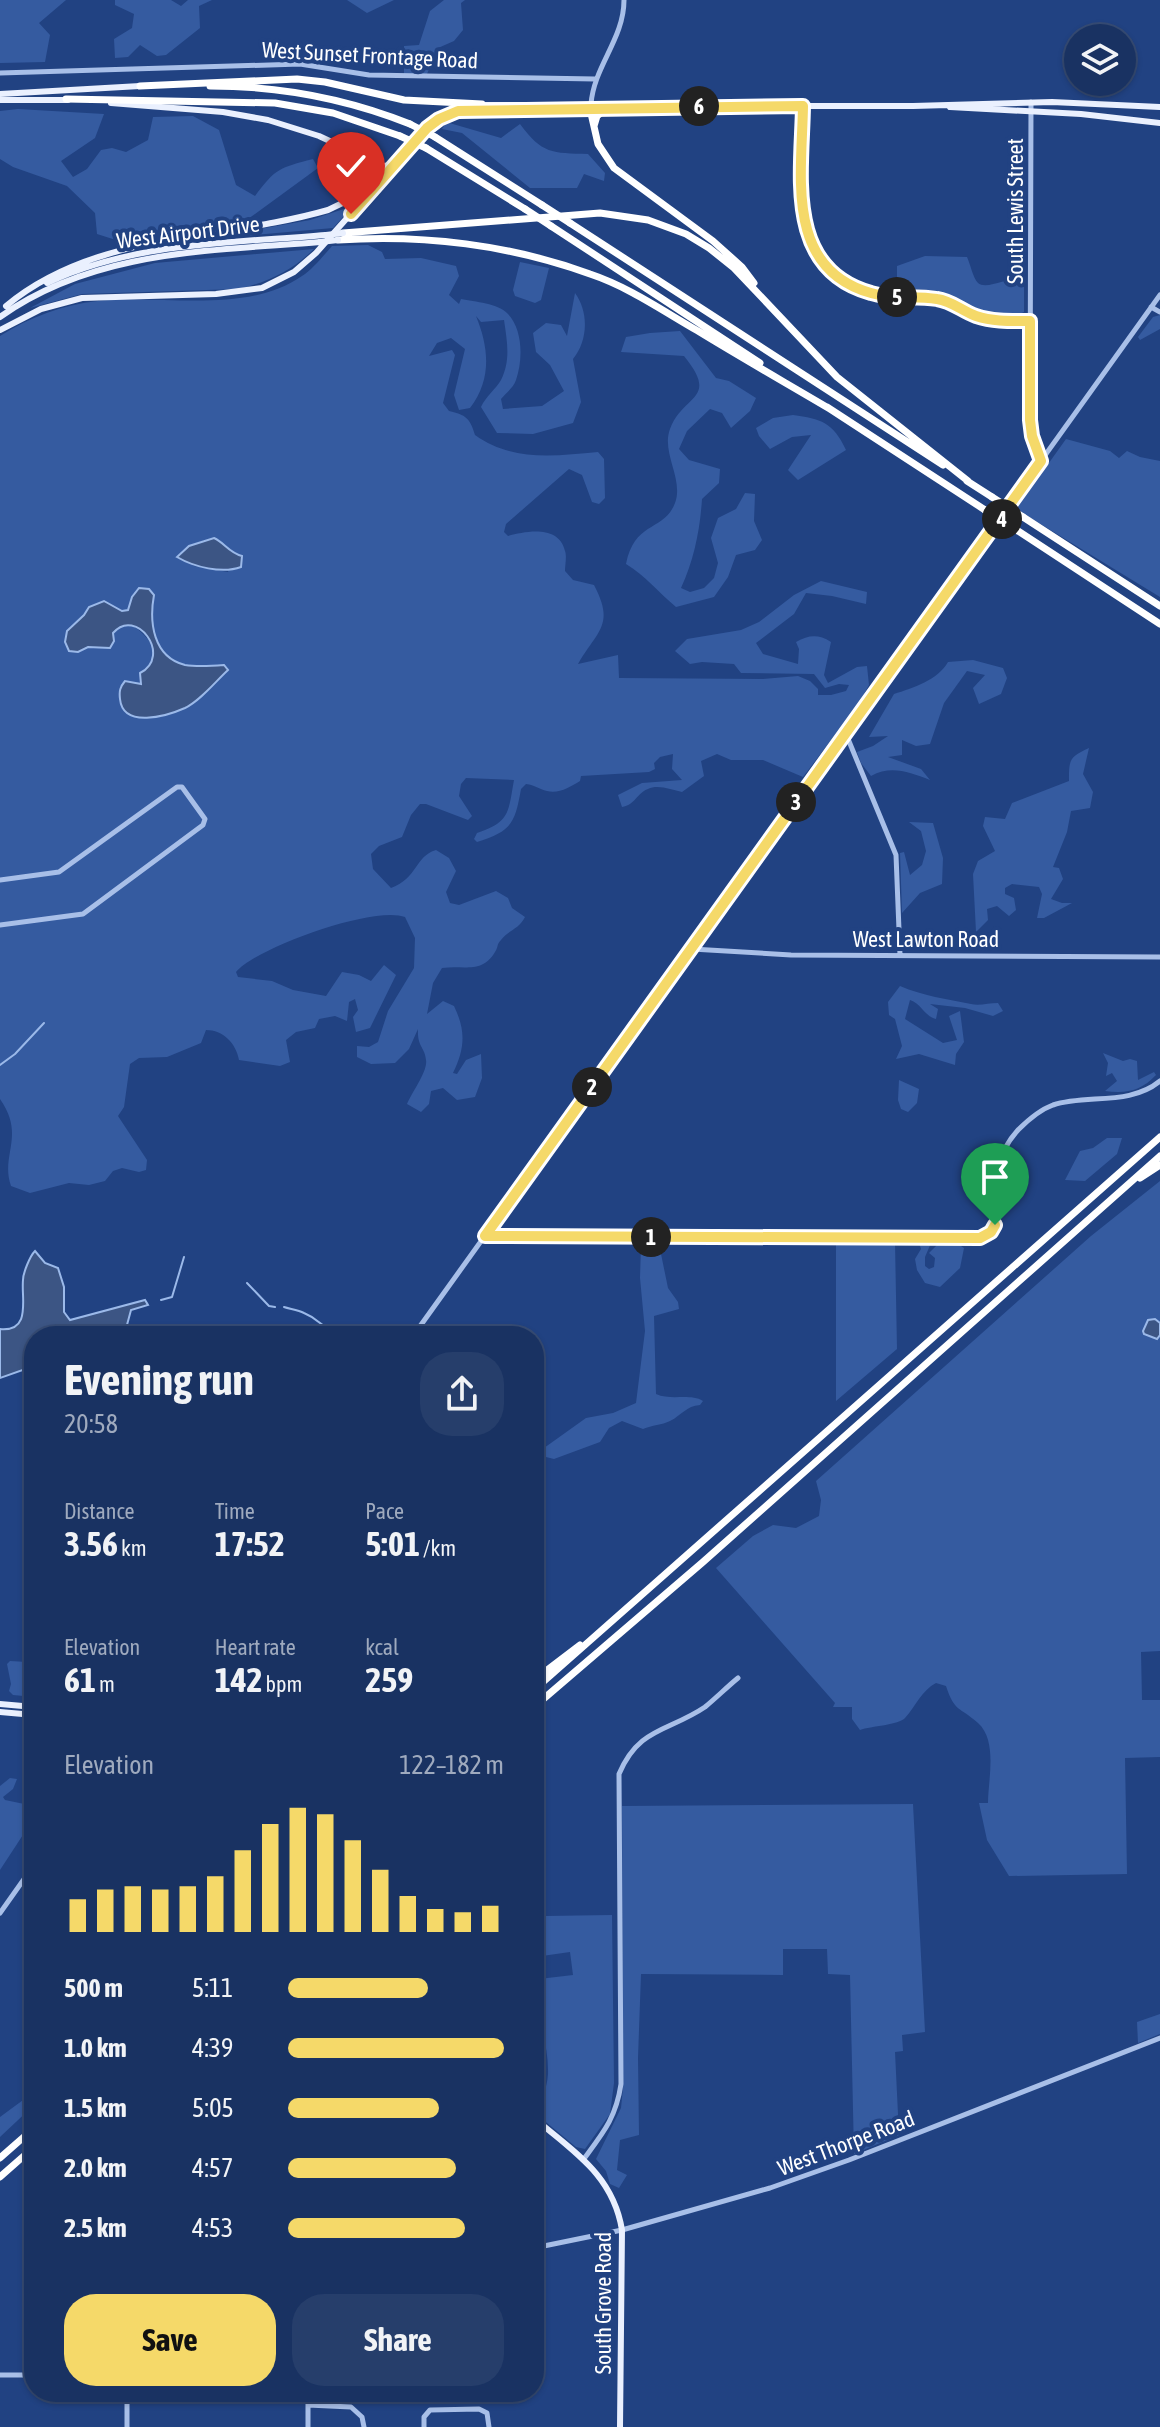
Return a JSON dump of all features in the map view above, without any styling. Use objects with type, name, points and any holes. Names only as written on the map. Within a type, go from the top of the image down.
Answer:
[{"type":"highway","points":[[140,86],[297,79],[325,82],[404,100],[482,104]]},
{"type":"highway","points":[[140,86],[231,86],[291,91],[358,105],[410,124],[542,205],[1160,606]]},
{"type":"highway","points":[[66,99],[275,103],[333,113],[426,148],[525,209],[1160,624]]},
{"type":"highway","points":[[590,106],[594,132],[604,155],[618,172],[721,248],[742,267],[764,299]]},
{"type":"highway","points":[[594,132],[596,118],[601,112],[654,106]]},
{"type":"highway","points":[[341,237],[600,213],[648,220],[686,234],[734,268],[837,377],[968,481]]},
{"type":"highway","points":[[341,237],[445,240],[546,261],[591,274],[648,301],[830,409]]},
{"type":"highway","points":[[544,1681],[1160,1137]]},
{"type":"highway","points":[[544,1698],[703,1562],[1160,1156]]},
{"type":"highway","points":[[1124,1187],[1160,1165]]},
{"type":"highway","points":[[544,1672],[602,1631]]},
{"type":"highway","points":[[0,2158],[24,2137]]},
{"type":"highway","points":[[0,2177],[24,2156]]},
{"type":"main road","points":[[0,94],[140,86]]},
{"type":"main road","points":[[0,100],[66,99],[257,117],[319,136],[365,158],[392,165]]},
{"type":"main road","points":[[0,330],[41,309],[82,298],[227,294],[270,285],[294,272],[316,253],[418,133],[437,116],[459,107],[482,104],[1160,107]]},
{"type":"main road","points":[[3,308],[41,282],[89,259],[315,214],[345,203],[392,165],[430,125],[458,111],[590,106]]},
{"type":"main road","points":[[1031,107],[1160,123]]},
{"type":"main road","points":[[365,158],[375,168],[372,183]]},
{"type":"main road","name":"West Airport Drive","points":[[3,308],[64,275],[125,256],[326,235],[341,237]]},
{"type":"main road","name":"West Airport Drive","points":[[0,317],[54,286],[111,265],[153,257],[320,242],[341,237]]},
{"type":"main road","points":[[0,1704],[24,1706]]},
{"type":"main road","points":[[0,1712],[24,1714]]},
{"type":"main road","name":"South Grove Road","points":[[544,2127],[583,2160],[610,2191],[619,2213],[622,2230],[620,2427]]},
{"type":"street","points":[[590,106],[595,79],[618,35],[624,0]]},
{"type":"street","name":"West Sunset Frontage Road","points":[[0,73],[300,64],[369,75],[595,79]]},
{"type":"street","points":[[803,106],[803,218],[812,245],[832,272],[855,288],[883,296],[937,299],[990,319],[1030,321]]},
{"type":"street","name":"South Lewis Street","points":[[1031,107],[1030,420],[1041,461]]},
{"type":"street","points":[[420,1326],[1160,295]]},
{"type":"street","points":[[1151,307],[1160,312]]},
{"type":"street","points":[[846,733],[896,855],[900,955]]},
{"type":"street","points":[[0,880],[59,872],[177,787],[182,787],[205,819],[203,825],[83,914],[0,925]]},
{"type":"street","name":"West Lawton Road","points":[[692,949],[791,955],[1160,957]]},
{"type":"street","points":[[485,1236],[983,1237],[995,1225],[996,1182],[1001,1157],[1011,1138],[1029,1120],[1054,1105],[1131,1095],[1149,1089],[1160,1081]]},
{"type":"street","points":[[583,2160],[618,2108],[621,2084],[619,1774],[632,1749],[648,1735],[704,1707],[738,1678]]},
{"type":"street","points":[[0,1913],[24,1879]]},
{"type":"street","name":"West Thorpe Road","points":[[544,2246],[622,2230],[780,2185],[1160,2038]]},
{"type":"street","points":[[0,2375],[24,2375]]},
{"type":"street","points":[[127,2402],[127,2427]]},
{"type":"street","points":[[308,2427],[308,2405],[351,2407],[362,2417],[364,2427]]},
{"type":"street","points":[[424,2427],[426,2413],[434,2409],[479,2409],[487,2413],[489,2427]]},
{"type":"shaded area","points":[[0,0],[66,0],[39,23],[50,35],[45,62],[0,63]]},
{"type":"shaded area","points":[[115,0],[171,0],[181,6],[188,0],[212,0],[199,6],[200,28],[166,55],[157,56],[140,45],[128,57],[115,58],[114,39],[132,28],[134,14],[115,5]]},
{"type":"shaded area","points":[[347,0],[394,0],[367,13]]},
{"type":"shaded area","points":[[444,0],[465,0],[461,3],[463,30],[454,41],[438,48],[427,74],[404,74],[404,46],[419,45],[430,11]]},
{"type":"shaded area","points":[[18,109],[104,114],[95,138],[61,161],[73,177],[87,169],[101,150],[112,148],[126,152],[148,140],[153,117],[193,116],[219,130],[236,185],[255,196],[274,174],[285,167],[313,159],[318,168],[248,219],[119,241],[97,234],[95,213],[67,186],[13,167],[0,159],[0,111]]},
{"type":"shaded area","points":[[446,122],[501,138],[520,124],[535,141],[549,150],[588,154],[605,173],[604,181],[584,174],[577,188],[530,188],[462,133],[442,129]]},
{"type":"shaded area","points":[[353,206],[333,228],[199,240],[310,220]]},
{"type":"shaded area","points":[[368,245],[382,252],[385,259],[421,258],[456,266],[459,276],[449,295],[459,304],[461,299],[504,310],[517,328],[520,355],[515,383],[501,399],[503,409],[542,406],[564,391],[550,365],[536,352],[533,333],[546,323],[561,325],[567,336],[575,293],[580,301],[584,335],[573,359],[581,402],[573,423],[533,434],[497,433],[481,407],[501,380],[506,365],[504,320],[481,322],[476,316],[484,340],[486,363],[482,386],[470,408],[459,410],[454,395],[465,349],[451,338],[437,343],[429,356],[452,350],[455,355],[443,403],[449,411],[466,418],[475,435],[489,444],[534,455],[598,452],[604,459],[605,498],[599,504],[592,502],[582,475],[569,469],[506,524],[504,532],[508,536],[541,532],[556,537],[566,553],[565,571],[573,580],[594,585],[603,609],[603,619],[597,635],[578,664],[618,655],[619,678],[763,679],[798,676],[810,681],[818,689],[818,695],[846,691],[849,685],[825,688],[814,674],[741,673],[734,664],[690,664],[675,651],[687,639],[741,630],[759,622],[794,595],[821,581],[867,592],[866,604],[806,593],[794,614],[756,643],[763,654],[798,664],[796,642],[809,637],[822,638],[831,642],[824,675],[828,683],[857,667],[867,666],[869,685],[803,777],[763,760],[731,760],[717,754],[701,761],[704,776],[682,792],[652,788],[622,807],[618,795],[642,783],[682,780],[672,769],[673,754],[660,757],[654,763],[655,769],[649,772],[581,776],[580,781],[560,791],[551,792],[526,784],[521,789],[517,810],[510,824],[498,834],[477,842],[474,839],[477,833],[496,825],[506,815],[514,780],[466,778],[461,784],[459,796],[472,816],[468,820],[420,804],[411,815],[402,837],[379,846],[371,854],[373,869],[391,888],[406,879],[424,857],[436,850],[449,858],[456,871],[446,892],[450,903],[459,905],[496,891],[508,898],[512,908],[525,917],[499,942],[490,959],[478,966],[442,968],[433,983],[427,1014],[443,1001],[454,1006],[461,1024],[462,1047],[453,1073],[457,1074],[466,1060],[481,1054],[482,1078],[475,1097],[457,1100],[443,1088],[431,1091],[429,1104],[421,1112],[407,1104],[426,1065],[418,1029],[409,1049],[395,1063],[371,1064],[357,1057],[357,1046],[369,1047],[378,1042],[388,1011],[414,968],[415,938],[405,917],[369,917],[291,940],[248,962],[236,972],[238,977],[272,981],[293,990],[326,996],[342,972],[371,981],[384,965],[396,975],[370,1028],[356,1032],[353,1017],[358,1010],[355,999],[349,1002],[347,1021],[335,1016],[319,1019],[315,1028],[296,1032],[286,1040],[290,1062],[280,1066],[239,1060],[228,1039],[218,1032],[206,1030],[201,1043],[167,1057],[139,1058],[130,1064],[124,1107],[118,1116],[147,1160],[146,1170],[139,1172],[122,1168],[113,1171],[105,1181],[89,1185],[69,1183],[30,1193],[11,1186],[8,1165],[11,1124],[0,1099],[0,336],[23,323],[72,305],[123,300],[230,299],[256,295],[280,288],[302,276],[332,246]],"holes":[[[205,540],[234,554],[228,572],[194,566],[177,557],[189,546]],[[137,593],[154,595],[152,616],[156,637],[174,661],[185,665],[224,665],[201,696],[185,708],[161,712],[119,696],[120,687],[125,681],[141,685],[153,660],[151,644],[136,628],[130,625],[119,627],[100,648],[88,647],[78,652],[67,631],[97,611],[109,608],[129,610],[132,597]]]},
{"type":"shaded area","points":[[314,249],[279,275],[238,289],[82,294],[30,308],[75,284],[155,263]]},
{"type":"shaded area","points":[[925,256],[967,257],[975,278],[982,285],[1019,278],[1024,284],[1024,312],[1001,316],[978,310],[935,291],[897,291],[897,266]]},
{"type":"shaded area","points":[[520,262],[549,268],[541,300],[535,303],[515,296],[513,290]]},
{"type":"shaded area","points":[[1160,315],[1160,329],[1140,340],[1138,337],[1153,317]]},
{"type":"shaded area","points":[[680,331],[716,378],[729,381],[756,398],[750,411],[731,428],[722,413],[710,409],[687,431],[679,449],[689,460],[720,469],[719,483],[702,499],[696,545],[681,588],[690,592],[704,588],[714,578],[718,563],[711,538],[718,518],[736,509],[745,493],[755,494],[754,521],[762,540],[755,550],[736,555],[728,577],[714,597],[676,607],[626,564],[636,540],[664,519],[675,503],[677,485],[668,438],[676,418],[699,389],[699,381],[684,356],[621,352],[626,337]]},
{"type":"shaded area","points":[[793,415],[825,424],[836,433],[846,450],[798,480],[788,470],[811,435],[792,437],[770,449],[756,428],[773,418]]},
{"type":"shaded area","points":[[1066,439],[1110,451],[1119,458],[1127,451],[1160,461],[1160,597],[1016,509]]},
{"type":"shaded area","points":[[214,538],[242,556],[241,567],[225,570],[208,568],[177,557],[189,546]]},
{"type":"shaded area","points":[[139,588],[149,589],[154,595],[153,627],[166,654],[185,665],[224,665],[228,670],[191,705],[157,717],[129,714],[123,708],[120,696],[125,681],[141,684],[140,673],[153,656],[148,636],[140,629],[132,625],[122,626],[113,633],[114,641],[110,648],[88,647],[78,652],[69,651],[65,642],[67,631],[89,607],[104,601],[122,611],[128,610]]},
{"type":"shaded area","points":[[973,660],[1003,668],[1007,678],[1001,694],[979,704],[973,688],[985,675],[967,671],[944,703],[930,744],[916,746],[902,740],[902,755],[888,757],[921,769],[930,780],[893,770],[871,776],[857,752],[888,736],[869,737],[894,694],[932,678],[948,662]]},
{"type":"shaded area","points":[[1089,748],[1083,774],[1093,792],[1090,808],[1071,811],[1067,832],[1053,867],[1059,868],[1063,879],[1051,899],[1072,903],[1044,918],[1037,918],[1042,894],[1039,887],[1012,884],[1005,888],[1005,894],[1014,898],[1016,910],[1009,916],[997,906],[987,909],[988,920],[976,932],[973,874],[978,861],[995,851],[983,826],[985,817],[1005,819],[1012,803],[1069,781],[1072,760]]},
{"type":"shaded area","points":[[909,822],[933,823],[943,858],[942,884],[920,893],[902,913],[900,853],[904,852],[910,875],[922,865],[926,851],[921,831]]},
{"type":"shaded area","points":[[900,986],[971,1004],[998,1003],[1003,1011],[993,1016],[965,1008],[930,1004],[938,1009],[936,1019],[910,1000],[905,1019],[943,1043],[957,1040],[949,1016],[960,1011],[964,1042],[956,1054],[955,1065],[919,1054],[896,1059],[902,1046],[895,1019],[889,1015],[888,1002]]},
{"type":"shaded area","points":[[1103,1053],[1123,1061],[1137,1061],[1138,1080],[1154,1072],[1156,1075],[1133,1090],[1105,1091],[1117,1081],[1112,1073],[1106,1076],[1108,1063]]},
{"type":"shaded area","points":[[899,1080],[919,1089],[917,1103],[908,1112],[901,1109],[898,1100]]},
{"type":"shaded area","points":[[1107,1138],[1122,1138],[1117,1154],[1085,1181],[1065,1180],[1080,1151],[1093,1148]]},
{"type":"shaded area","points":[[1160,1181],[1160,1323],[1155,1319],[1156,1339],[1160,1335],[1160,1651],[1141,1652],[1142,1700],[1160,1700],[1160,1757],[1125,1758],[1127,1874],[1009,1876],[987,1840],[979,1803],[988,1803],[988,1740],[978,1723],[955,1705],[946,1686],[936,1683],[931,1686],[902,1720],[860,1730],[852,1719],[852,1707],[833,1707],[835,1703],[716,1568],[753,1536],[773,1525],[796,1528],[819,1516],[821,1500],[816,1481],[1091,1236]]},
{"type":"shaded area","points":[[836,1240],[895,1242],[897,1349],[836,1401]]},
{"type":"shaded area","points":[[646,1241],[660,1249],[668,1288],[679,1309],[654,1316],[656,1394],[703,1401],[670,1421],[643,1429],[622,1421],[609,1428],[600,1442],[554,1459],[544,1456],[544,1448],[586,1418],[613,1413],[636,1403],[645,1331],[640,1278],[641,1245]]},
{"type":"shaded area","points":[[941,1241],[955,1242],[964,1248],[960,1268],[940,1287],[925,1283],[915,1259],[921,1249],[919,1243],[931,1243],[925,1266],[929,1269],[934,1267],[935,1258],[929,1253]]},
{"type":"shaded area","points":[[35,1251],[45,1263],[58,1268],[64,1287],[64,1312],[70,1320],[145,1300],[148,1305],[131,1310],[127,1326],[24,1326],[24,1370],[0,1378],[0,1329],[17,1325],[21,1320],[23,1277]]},
{"type":"shaded area","points":[[1155,1319],[1160,1323],[1157,1339],[1143,1331],[1148,1320]]},
{"type":"shaded area","points":[[10,1661],[24,1662],[24,1696],[13,1695],[9,1691],[11,1684],[7,1664]]},
{"type":"shaded area","points":[[10,1778],[17,1779],[13,1789],[3,1797],[24,1804],[24,1833],[0,1870],[0,1786]]},
{"type":"shaded area","points":[[913,1804],[925,2032],[902,2035],[903,2051],[895,2052],[899,2135],[854,2154],[850,1975],[828,1974],[827,1949],[783,1949],[783,1975],[641,1974],[639,2135],[620,2140],[617,2170],[627,2175],[619,2188],[610,2184],[606,2171],[596,2159],[621,2108],[623,2088],[622,1806]]},
{"type":"shaded area","points":[[612,1915],[614,2083],[610,2114],[585,2149],[576,2147],[544,2120],[548,2074],[544,2038],[544,1978],[573,1975],[570,1952],[544,1956],[545,1916]]},
{"type":"shaded area","points":[[1160,2014],[1160,2034],[1138,2043],[1137,2022]]},
{"type":"shaded area","points":[[24,2099],[24,2114],[0,2137],[0,2117]]},
{"type":"waterway","points":[[0,1065],[15,1054],[44,1023]]},
{"type":"waterway","points":[[161,1300],[172,1297],[184,1257]]},
{"type":"waterway","points":[[247,1283],[269,1306],[275,1307]]},
{"type":"waterway","points":[[284,1307],[311,1316],[325,1326]]},
{"type":"route","points":[[351,214],[427,128],[458,111],[803,106],[801,205],[805,230],[832,272],[855,288],[870,293],[937,299],[990,319],[1030,321],[1030,420],[1035,448],[1041,461],[485,1236],[980,1238],[991,1232],[995,1225]]}]
